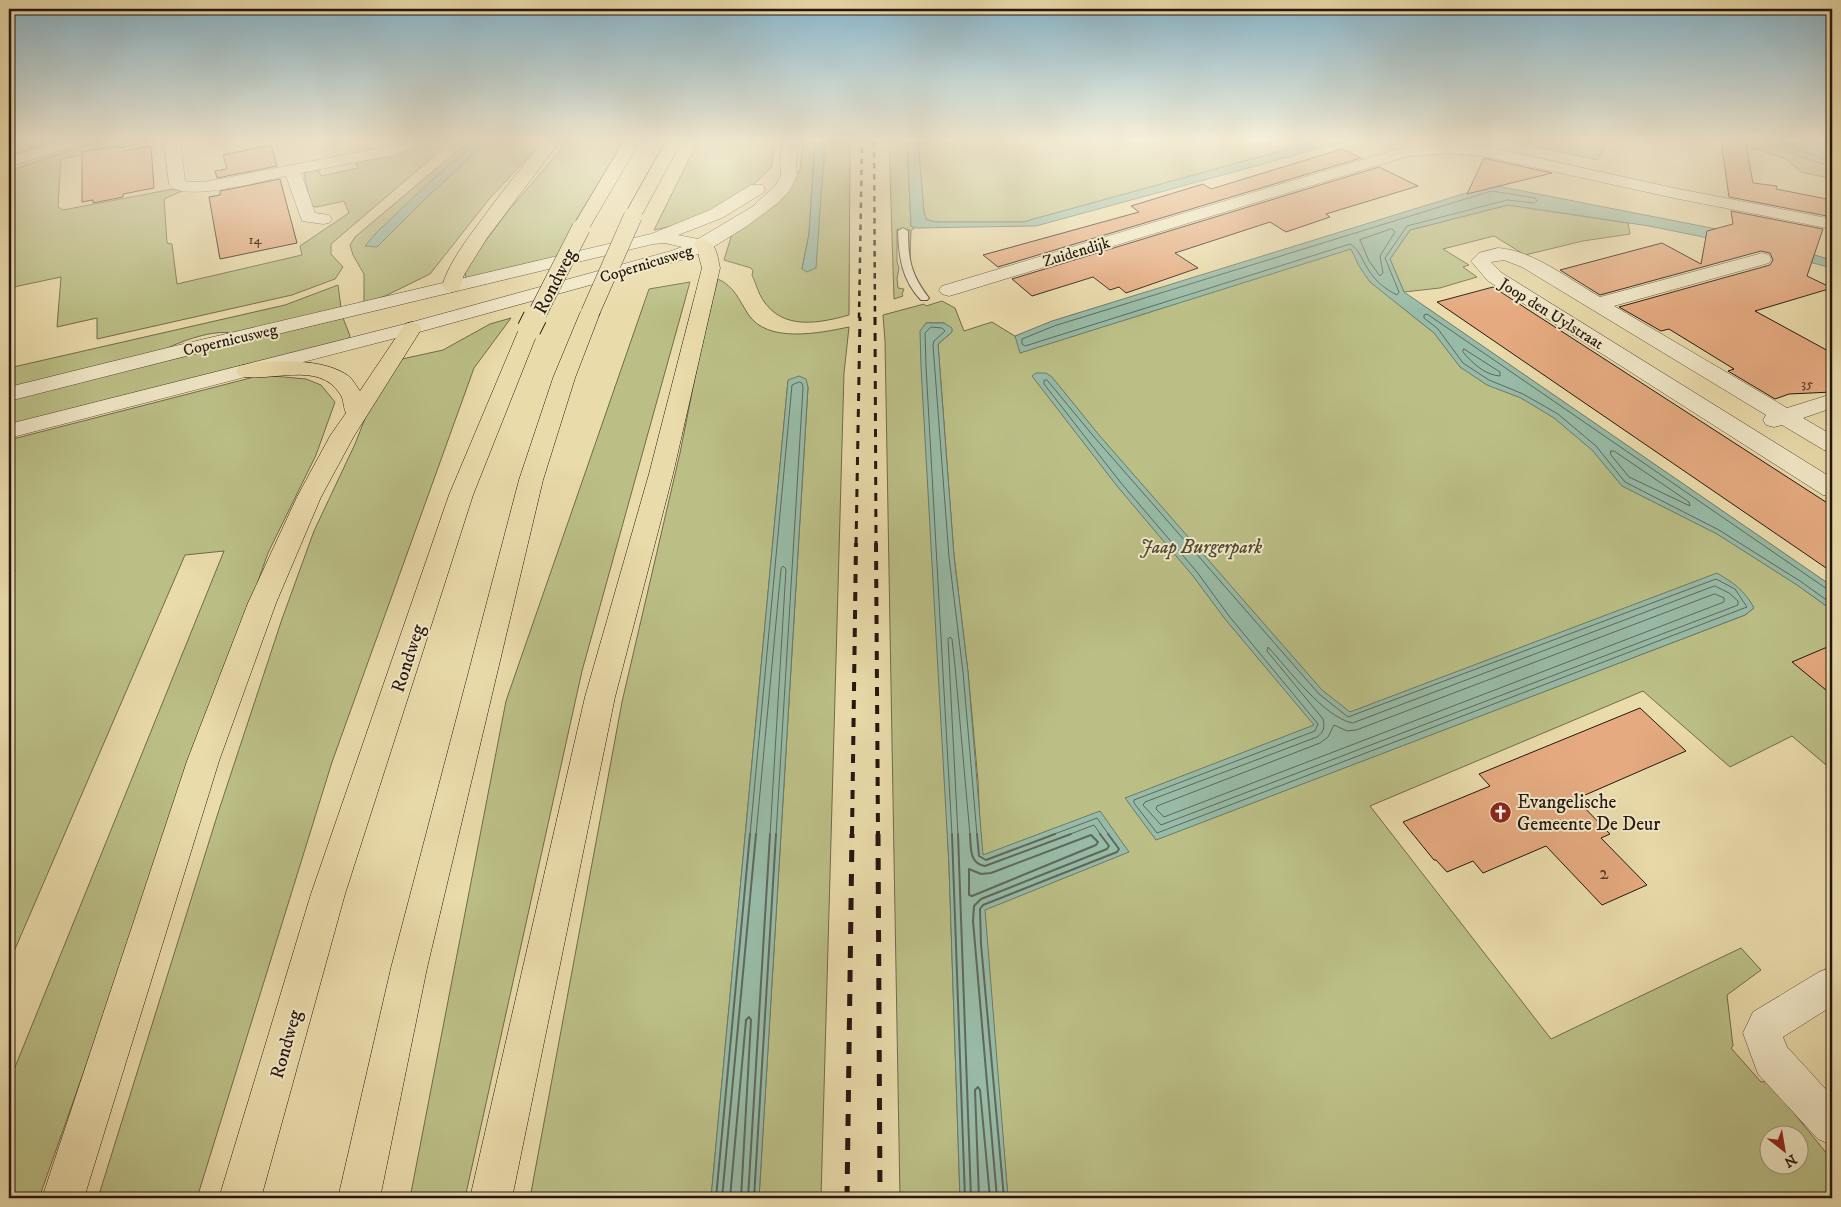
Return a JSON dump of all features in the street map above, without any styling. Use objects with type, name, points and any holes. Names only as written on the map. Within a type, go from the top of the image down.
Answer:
[{"type":"highway","points":[[459,289],[451,282],[457,268],[509,197]]},
{"type":"highway","name":"Rondweg","points":[[240,1198],[328,894],[461,495],[529,329],[599,197]]},
{"type":"highway","points":[[359,1198],[410,968],[531,480],[564,378],[590,313],[643,197]]},
{"type":"highway","points":[[491,1198],[600,697],[661,474],[711,268],[706,247],[703,244]]},
{"type":"highway","points":[[63,1198],[202,761],[262,603],[309,497],[356,411],[412,328]]},
{"type":"highway","points":[[247,371],[301,368],[325,374],[342,382],[352,394],[356,411]]},
{"type":"street","points":[[301,197],[308,217],[323,219]]},
{"type":"street","points":[[653,238],[692,225],[744,197]]},
{"type":"street","points":[[703,244],[736,225],[772,197]]},
{"type":"street","name":"Zuidendijk","points":[[948,290],[1254,197]]},
{"type":"street","name":"Zuidendijk","points":[[1696,197],[1794,215],[1832,224]]},
{"type":"street","name":"Copernicusweg","points":[[9,394],[459,289],[494,277],[653,238],[703,244]]},
{"type":"street","name":"Copernicusweg","points":[[9,431],[412,328],[656,262],[703,244]]},
{"type":"street","name":"Joop den Uylstraat","points":[[1832,445],[1547,273],[1507,253],[1484,257],[1480,261],[1495,277],[1832,489]]},
{"type":"street","name":"Joop den Uylstraat","points":[[1598,304],[1762,259]]},
{"type":"street","name":"Copernicusweg","points":[[459,289],[490,297],[527,297]]},
{"type":"street","name":"Copernicusweg","points":[[412,328],[459,289]]},
{"type":"street","points":[[1740,431],[1832,401]]},
{"type":"street","points":[[1799,468],[1832,455]]},
{"type":"street","points":[[1832,986],[1766,1025],[1762,1032],[1772,1060],[1832,1125]]},
{"type":"lane","points":[[903,231],[903,258],[913,286],[924,298]]},
{"type":"green space","points":[[9,197],[59,197],[58,207],[63,210],[129,197],[168,197],[164,199],[167,243],[172,244],[177,284],[302,255],[300,246],[349,213],[344,201],[317,207],[311,206],[309,197],[386,197],[331,244],[331,254],[343,267],[335,279],[292,295],[97,339],[97,318],[57,327],[61,277],[9,288]]},
{"type":"green space","points":[[402,197],[416,197],[376,233],[377,247],[427,197],[491,197],[430,274],[385,296],[364,303],[364,274],[353,255],[350,245],[355,237]]},
{"type":"green space","points":[[520,197],[591,197],[556,257],[466,279],[465,268]]},
{"type":"green space","points":[[670,197],[737,197],[681,224],[654,230]]},
{"type":"green space","points":[[777,197],[811,197],[809,234],[802,269],[817,197],[850,197],[849,315],[814,322],[803,322],[781,317],[771,310],[761,297],[751,268],[724,260],[732,234]]},
{"type":"green space","points":[[891,197],[910,197],[911,226],[914,228],[911,231],[910,258],[910,230],[897,229],[898,288],[904,289],[903,296],[894,299]]},
{"type":"green space","points":[[923,197],[1113,197],[1023,222],[936,222],[927,220],[924,213]]},
{"type":"green space","points":[[1508,205],[1628,223],[1630,234],[1583,241],[1525,255],[1494,236],[1443,249],[1469,265],[1463,267],[1477,277],[1440,288],[1404,292],[1390,259],[1410,230]]},
{"type":"green space","name":"Jaap Burgerpark","points":[[1365,240],[1390,287],[1832,610],[1832,770],[1792,736],[1730,767],[1643,691],[1370,806],[1551,1039],[1741,948],[1761,970],[1727,995],[1733,1046],[1731,1048],[1761,1082],[1768,1081],[1803,1124],[1758,1124],[1758,1174],[1808,1174],[1808,1130],[1832,1160],[1832,1198],[1008,1198],[984,920],[978,781],[968,672],[954,556],[938,344],[952,332],[944,323],[926,323],[949,866],[960,1198],[900,1198],[883,315],[942,301],[955,308],[964,331],[992,322],[1026,343]],"holes":[[[1754,608],[1745,615],[1340,769]]]},
{"type":"green space","points":[[718,279],[732,289],[748,314],[768,330],[795,334],[824,332],[849,327],[844,373],[821,1198],[759,1198],[808,387],[788,381],[711,1198],[530,1198],[622,702],[680,453],[704,332]]},
{"type":"green space","points":[[690,282],[582,671],[465,1198],[410,1198],[506,701],[649,289]]},
{"type":"green space","points":[[338,285],[341,308],[233,333],[225,332],[198,336],[165,349],[9,389],[9,368],[285,305]]},
{"type":"green space","points":[[343,318],[350,336],[348,339],[9,426],[9,399]]},
{"type":"green space","points":[[511,318],[474,368],[332,762],[197,1198],[98,1198],[218,813],[282,619],[314,531],[355,444],[370,406],[402,359],[443,350],[490,324]]},
{"type":"green space","points":[[262,375],[306,379],[321,385],[335,402],[316,455],[268,553],[39,1198],[9,1198],[9,1082],[224,551],[185,555],[9,963],[9,576],[15,572],[13,554],[9,555],[11,474],[9,473],[9,440]]},
{"type":"water","points":[[414,197],[427,197],[377,247],[365,246]]},
{"type":"water","points":[[811,197],[821,197],[816,268],[807,272],[802,269],[809,234]]},
{"type":"water","points":[[910,197],[923,197],[924,213],[927,220],[936,222],[1023,222],[1113,197],[1141,197],[1036,226],[914,228],[911,226]]},
{"type":"water","points":[[1452,197],[1555,197],[1742,234],[1832,260],[1832,268],[1757,248],[1649,226],[1508,205],[1410,230],[1390,259],[1404,292],[1832,586],[1832,610],[1797,585],[1717,534],[1622,486],[1592,450],[1554,418],[1521,398],[1487,385],[1460,367],[1434,333],[1370,282],[1359,266],[1351,249],[1020,353],[1015,336],[1052,321]]},
{"type":"water","points":[[926,323],[944,323],[952,328],[952,332],[938,344],[954,556],[968,672],[983,855],[1100,811],[1129,852],[985,910],[1008,1198],[960,1198],[949,866],[921,367],[920,331]]},
{"type":"water","points":[[1036,373],[1046,373],[1052,377],[1099,435],[1322,690],[1350,712],[1717,573],[1739,588],[1754,608],[1745,615],[1156,840],[1125,798],[1314,725],[1117,486],[1032,376]]},
{"type":"water","points":[[799,376],[806,379],[808,387],[759,1198],[711,1198],[788,380]]},
{"type":"building","points":[[82,197],[121,197],[93,203],[93,200],[82,202]]},
{"type":"building","points":[[209,197],[285,197],[297,243],[220,259]]},
{"type":"building","points":[[1159,197],[1230,197],[998,267],[983,255],[1139,212],[1131,206]]},
{"type":"building","points":[[1280,197],[1381,197],[1326,214],[1330,217],[1286,232],[1270,222],[1175,253],[1198,268],[1126,293],[1119,287],[1110,290],[1093,277],[1032,296],[1012,279]]},
{"type":"building","points":[[1731,197],[1818,197],[1832,200],[1827,216]]},
{"type":"building","points":[[1731,211],[1823,229],[1807,276],[1832,288],[1755,311],[1832,353],[1832,392],[1789,394],[1775,399],[1728,371],[1734,369],[1669,329],[1661,331],[1619,307],[1770,265],[1773,260],[1770,253],[1761,251],[1600,295],[1560,270],[1662,243],[1701,264],[1707,231],[1733,224]]},
{"type":"building","points":[[1493,287],[1832,506],[1832,572],[1437,302]]},
{"type":"building","points":[[1832,645],[1832,695],[1792,662]]},
{"type":"building","name":"Evangelische Gemeente De Deur","points":[[1640,708],[1686,751],[1576,799],[1610,834],[1601,838],[1647,885],[1602,905],[1546,846],[1483,873],[1473,861],[1447,872],[1434,860],[1403,822],[1490,786],[1479,774]]},
{"type":"railway","points":[[859,318],[861,197]]},
{"type":"railway","points":[[874,197],[875,318]]},
{"type":"railway","points":[[856,545],[860,317]]},
{"type":"railway","points":[[875,317],[876,545]]},
{"type":"railway","points":[[852,835],[856,543]]},
{"type":"railway","points":[[876,543],[878,835]]},
{"type":"railway","points":[[847,1198],[852,834]]},
{"type":"railway","points":[[878,834],[880,1198]]},
{"type":"place","name":"Evangelische Gemeente De Deur","points":[[1501,812]]}]
